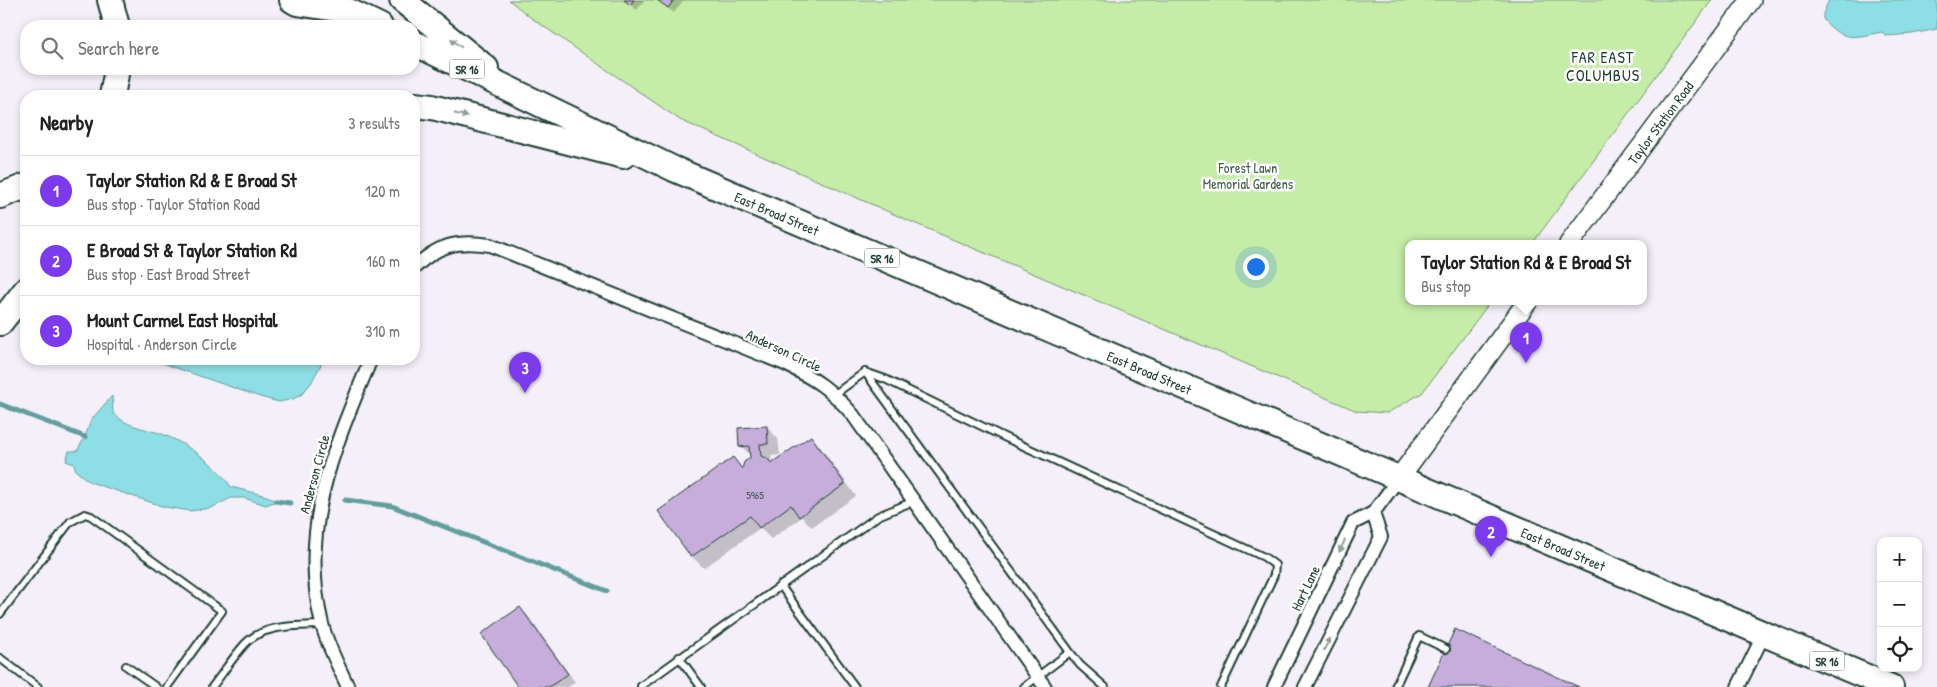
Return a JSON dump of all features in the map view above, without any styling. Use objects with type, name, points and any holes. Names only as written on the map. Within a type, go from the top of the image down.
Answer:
[{"type":"highway","points":[[110,0],[115,20]]},
{"type":"highway","points":[[292,0],[297,3],[349,11],[368,20]]},
{"type":"highway","points":[[402,0],[521,96]]},
{"type":"highway","name":"East Broad Street","points":[[420,46],[674,169],[1891,687]]},
{"type":"highway","points":[[113,90],[116,75]]},
{"type":"highway","points":[[420,106],[432,107],[674,169]]},
{"type":"highway","points":[[0,196],[20,188]]},
{"type":"highway","points":[[0,323],[20,298]]},
{"type":"main road","name":"Taylor Station Road","points":[[1572,240],[1751,0]]},
{"type":"main road","points":[[1399,478],[1525,305]]},
{"type":"street","name":"Anderson Circle","points":[[420,261],[425,256],[443,247],[471,242],[490,245],[808,375],[835,394],[853,415],[1041,682]]},
{"type":"street","name":"Anderson Circle","points":[[348,687],[322,624],[315,574],[316,522],[332,454],[369,365]]},
{"type":"street","name":"Hart Lane","points":[[1274,687],[1353,523],[1373,513],[1399,478]]},
{"type":"street","points":[[1305,687],[1381,538],[1373,513]]},
{"type":"street","points":[[1738,687],[1764,634]]},
{"type":"lane","points":[[835,394],[865,372]]},
{"type":"lane","points":[[865,372],[1070,652],[1080,665],[1105,687]]},
{"type":"lane","points":[[865,372],[885,379],[1013,441],[1256,553],[1275,565],[1274,575],[1220,687]]},
{"type":"lane","points":[[642,687],[679,657],[878,516],[914,501]]},
{"type":"lane","points":[[0,614],[70,522],[85,514],[91,516],[222,611],[166,687]]},
{"type":"lane","points":[[780,585],[855,687]]},
{"type":"lane","points":[[212,687],[246,642],[261,633],[273,629],[322,624]]},
{"type":"lane","points":[[1395,687],[1419,636],[1446,649]]},
{"type":"lane","points":[[1024,687],[1041,682],[1070,652]]},
{"type":"lane","points":[[679,657],[701,687]]},
{"type":"lane","points":[[0,658],[38,687]]},
{"type":"lane","points":[[126,666],[156,687]]},
{"type":"green space","name":"Forest Lawn Memorial Gardens","points":[[509,0],[1712,0],[1535,240],[1405,240],[1405,305],[1488,305],[1422,393],[1387,413],[1357,411],[914,223],[680,120],[530,17]]},
{"type":"water","points":[[1829,0],[1937,0],[1937,29],[1912,34],[1886,36],[1882,32],[1857,36],[1843,35],[1830,27],[1823,19],[1823,14]]},
{"type":"water","points":[[168,365],[321,365],[311,383],[302,394],[293,399],[279,402]]},
{"type":"water","points":[[112,396],[113,413],[123,421],[159,433],[189,448],[218,470],[231,487],[267,496],[276,501],[266,505],[244,498],[231,498],[211,508],[190,511],[165,507],[90,482],[76,471],[74,464],[66,461],[69,451],[77,451],[85,437],[91,420]]},
{"type":"building","points":[[624,0],[634,0],[630,5]]},
{"type":"building","points":[[657,0],[674,0],[668,8]]},
{"type":"building","points":[[767,426],[768,444],[760,444],[761,456],[767,458],[771,463],[811,436],[845,484],[799,517],[791,505],[759,528],[750,516],[691,557],[658,511],[733,457],[742,469],[744,462],[750,458],[749,446],[739,447],[738,428]]},
{"type":"building","points":[[520,607],[568,674],[549,687],[518,687],[481,634]]},
{"type":"building","points":[[1455,629],[1579,687],[1428,687]]},
{"type":"waterway","points":[[0,404],[85,437]]},
{"type":"waterway","points":[[345,500],[392,506],[607,591]]},
{"type":"waterway","points":[[276,501],[290,503]]},
{"type":"place","name":"Taylor Station Rd & E Broad St","points":[[1526,363]]},
{"type":"place","name":"Mount Carmel East Hospital","points":[[525,393]]},
{"type":"place","name":"E Broad St & Taylor Station Rd","points":[[1491,557]]},
{"type":"district","name":"FAR EAST COLUMBUS","points":[[1603,66]]}]
